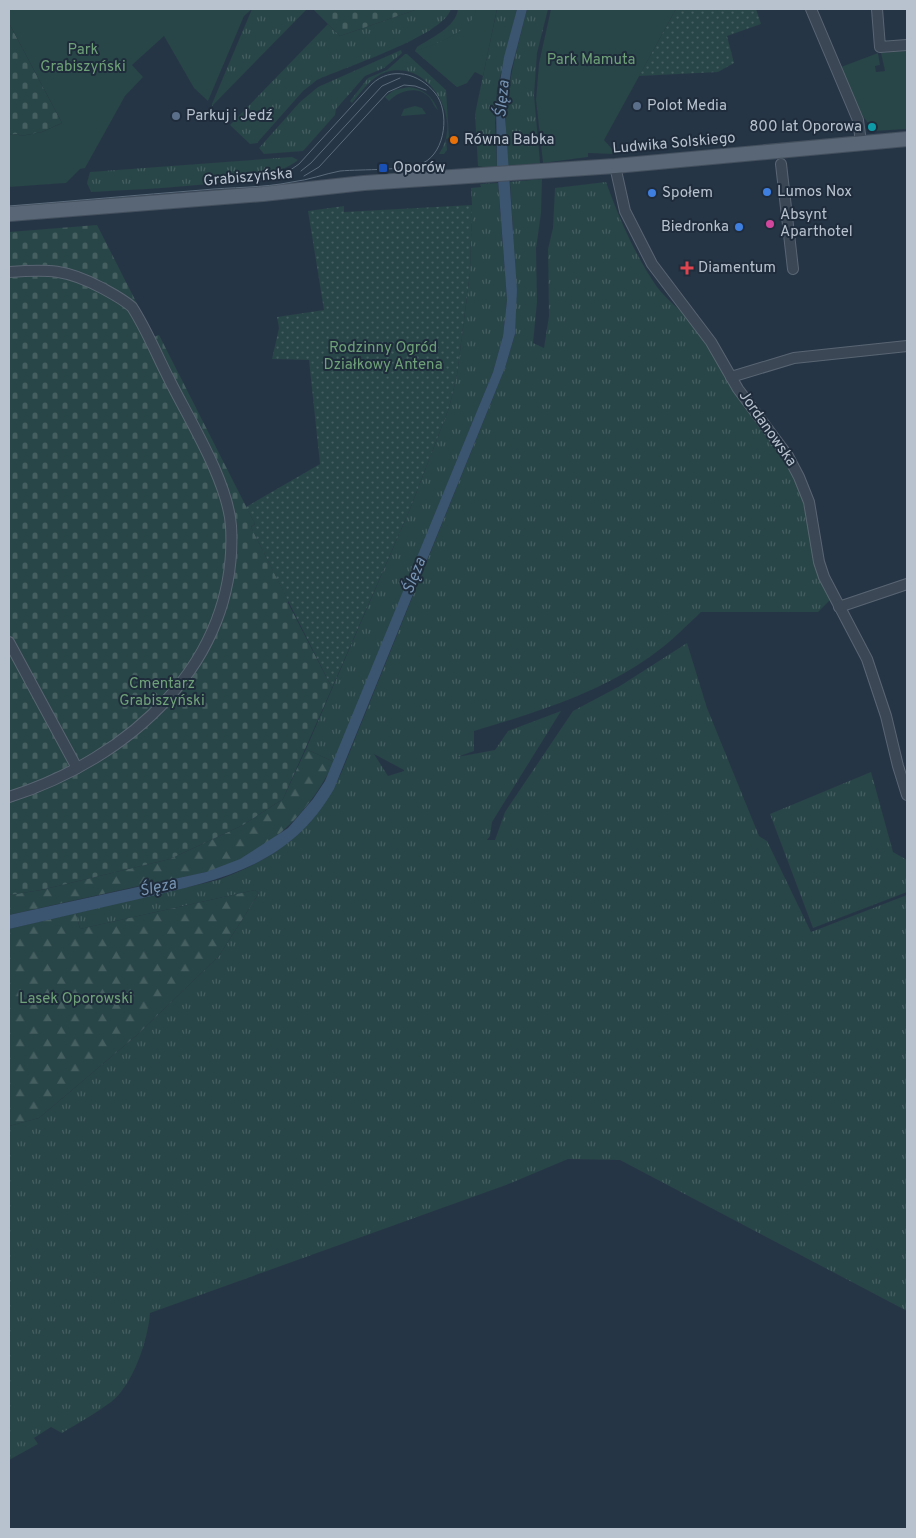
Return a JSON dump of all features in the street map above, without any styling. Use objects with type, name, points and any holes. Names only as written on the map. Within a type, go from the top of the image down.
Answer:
[{"type":"main road","name":"Ludwika Solskiego","points":[[490,176],[907,139]]},
{"type":"main road","name":"Grabiszyńska","points":[[9,214],[263,194],[364,183],[490,176]]},
{"type":"street","points":[[811,9],[858,120],[861,142]]},
{"type":"street","points":[[877,9],[880,47],[907,45]]},
{"type":"street","points":[[782,164],[793,269]]},
{"type":"street","name":"Jordanowska","points":[[615,166],[625,211],[652,264],[711,342],[731,377],[788,456],[799,477],[809,502],[819,562],[839,607],[867,659],[886,716],[907,795]]},
{"type":"street","points":[[9,272],[37,269],[69,273],[113,294],[132,307],[222,489],[231,526],[224,593],[220,610],[200,654],[165,703],[124,739],[102,755],[77,768],[9,797]]},
{"type":"street","points":[[731,377],[794,358],[907,346]]},
{"type":"street","points":[[839,607],[907,584]]},
{"type":"street","points":[[9,642],[77,768]]},
{"type":"green space","name":"Park Grabiszyński","points":[[9,9],[252,9],[244,16],[208,101],[194,88],[164,36],[132,65],[143,77],[125,96],[85,168],[80,169],[66,183],[9,187],[9,135],[18,134],[21,136],[42,132],[62,123],[9,23]]},
{"type":"green space","points":[[252,9],[307,9],[212,106],[212,104]]},
{"type":"green space","points":[[313,9],[418,9],[340,36]]},
{"type":"green space","points":[[418,9],[451,9],[444,19],[431,30],[392,50],[317,80],[303,91],[257,143],[250,144],[230,125],[328,24],[340,36]]},
{"type":"green space","points":[[458,9],[476,9],[478,31],[467,83],[457,87],[415,51],[417,47],[448,27]]},
{"type":"green space","points":[[476,9],[497,9],[483,76],[475,72],[467,83],[457,87],[415,51],[442,41],[461,30],[474,17]]},
{"type":"green space","points":[[497,9],[517,9],[497,89],[495,123],[497,167],[487,168],[478,166],[475,114]]},
{"type":"green space","points":[[527,9],[548,9],[537,53],[534,95],[540,163],[508,166],[506,124],[509,87]]},
{"type":"green space","name":"Park Mamuta","points":[[551,9],[676,9],[604,140],[612,149],[613,154],[588,153],[588,157],[543,163],[536,100],[539,63]]},
{"type":"green space","points":[[676,9],[756,9],[761,24],[727,36],[734,63],[718,72],[639,76]]},
{"type":"green space","points":[[9,23],[62,123],[42,132],[21,136],[18,134],[9,135]]},
{"type":"green space","points":[[401,50],[402,53],[384,68],[365,76],[336,109],[335,115],[303,151],[264,154],[259,148],[300,102],[318,87]]},
{"type":"green space","points":[[907,51],[907,129],[874,131],[862,115],[841,67],[878,53],[880,65],[875,66],[876,72],[885,71],[881,53]]},
{"type":"green space","points":[[407,54],[446,90],[449,138],[446,139],[445,110],[438,95],[428,83],[416,75],[402,70],[386,72],[371,81],[352,103],[350,101],[368,78],[387,70]]},
{"type":"green space","points":[[409,87],[419,89],[427,94],[438,110],[429,97],[419,91],[403,92],[389,101],[385,97],[394,90]]},
{"type":"green space","points":[[415,106],[422,108],[426,114],[401,116],[404,109]]},
{"type":"green space","points":[[446,139],[447,150],[444,154],[439,154]]},
{"type":"green space","points":[[292,157],[298,160],[283,169],[260,176],[232,181],[91,192],[87,183],[90,172]]},
{"type":"green space","points":[[542,179],[541,213],[536,249],[537,302],[533,343],[544,348],[549,316],[548,249],[553,228],[555,188],[606,182],[628,236],[649,275],[661,292],[687,318],[743,405],[787,463],[801,496],[818,566],[830,600],[818,612],[701,612],[665,646],[617,677],[571,699],[474,731],[474,751],[457,757],[495,750],[508,731],[561,711],[492,822],[490,836],[487,840],[495,840],[505,812],[573,711],[620,686],[687,643],[707,708],[759,836],[767,841],[811,932],[907,895],[907,1311],[620,1160],[568,1159],[506,1185],[150,1313],[143,1349],[126,1385],[119,1394],[111,1402],[62,1433],[51,1427],[34,1438],[38,1444],[9,1460],[9,1126],[39,1118],[137,1035],[219,956],[259,893],[255,890],[80,929],[76,913],[218,880],[258,862],[292,839],[306,826],[320,810],[331,792],[342,771],[505,368],[515,334],[510,182]],"holes":[[[374,754],[404,770],[388,776]]]},
{"type":"green space","points":[[498,183],[507,300],[503,336],[493,372],[334,762],[306,749],[410,509],[449,408],[457,375],[470,273],[471,188],[481,187],[480,184]]},
{"type":"green space","name":"Rodzinny Ogród Działkowy Antena","points":[[472,205],[470,273],[457,375],[449,408],[410,509],[332,688],[251,527],[255,524],[246,507],[320,464],[309,360],[272,359],[279,328],[277,317],[324,310],[308,211],[344,206],[344,212]]},
{"type":"green space","name":"Cmentarz Grabiszyński","points":[[97,225],[154,337],[159,335],[255,524],[251,527],[332,688],[283,799],[243,825],[170,859],[41,890],[9,895],[9,232]]},
{"type":"green space","points":[[306,749],[334,762],[324,781],[298,816],[265,845],[247,856],[227,865],[198,874],[9,915],[9,895],[41,890],[170,859],[243,825],[283,799]]},
{"type":"green space","points":[[871,772],[893,852],[907,860],[907,892],[813,928],[770,814]]},
{"type":"green space","name":"Lasek Oporowski","points":[[255,890],[259,893],[219,956],[137,1035],[39,1118],[9,1126],[9,929],[76,913],[80,929]]},
{"type":"water","name":"Ślęza","points":[[517,9],[527,9],[511,71],[505,114],[517,290],[515,334],[505,368],[334,789],[316,815],[296,836],[274,853],[250,866],[197,885],[9,929],[9,915],[206,872],[240,859],[288,828],[313,799],[325,781],[493,372],[503,336],[507,300],[497,167],[496,106],[504,57]]},
{"type":"tram line","points":[[9,206],[270,185],[304,180],[340,171],[394,169],[415,166],[431,158],[441,141],[444,120],[440,101],[428,86],[413,77],[405,74],[396,74],[380,78],[372,84],[299,164],[289,171],[257,181]]},
{"type":"tram line","points":[[301,171],[311,163],[382,86],[400,78]]},
{"type":"tram line","points":[[304,176],[319,167],[388,92],[404,85],[426,90]]},
{"type":"place","name":"Polot Media","points":[[637,106]]},
{"type":"place","name":"Parkuj i Jedź","points":[[176,116]]},
{"type":"place","name":"800 lat Oporowa","points":[[872,127]]},
{"type":"place","name":"Równa Babka","points":[[454,140]]},
{"type":"place","name":"Oporów","points":[[383,168]]},
{"type":"place","name":"Lumos Nox","points":[[767,192]]},
{"type":"place","name":"Społem","points":[[652,193]]},
{"type":"place","name":"Absynt Aparthotel","points":[[770,224]]},
{"type":"place","name":"Biedronka","points":[[739,227]]},
{"type":"place","name":"Diamentum","points":[[687,268]]}]
